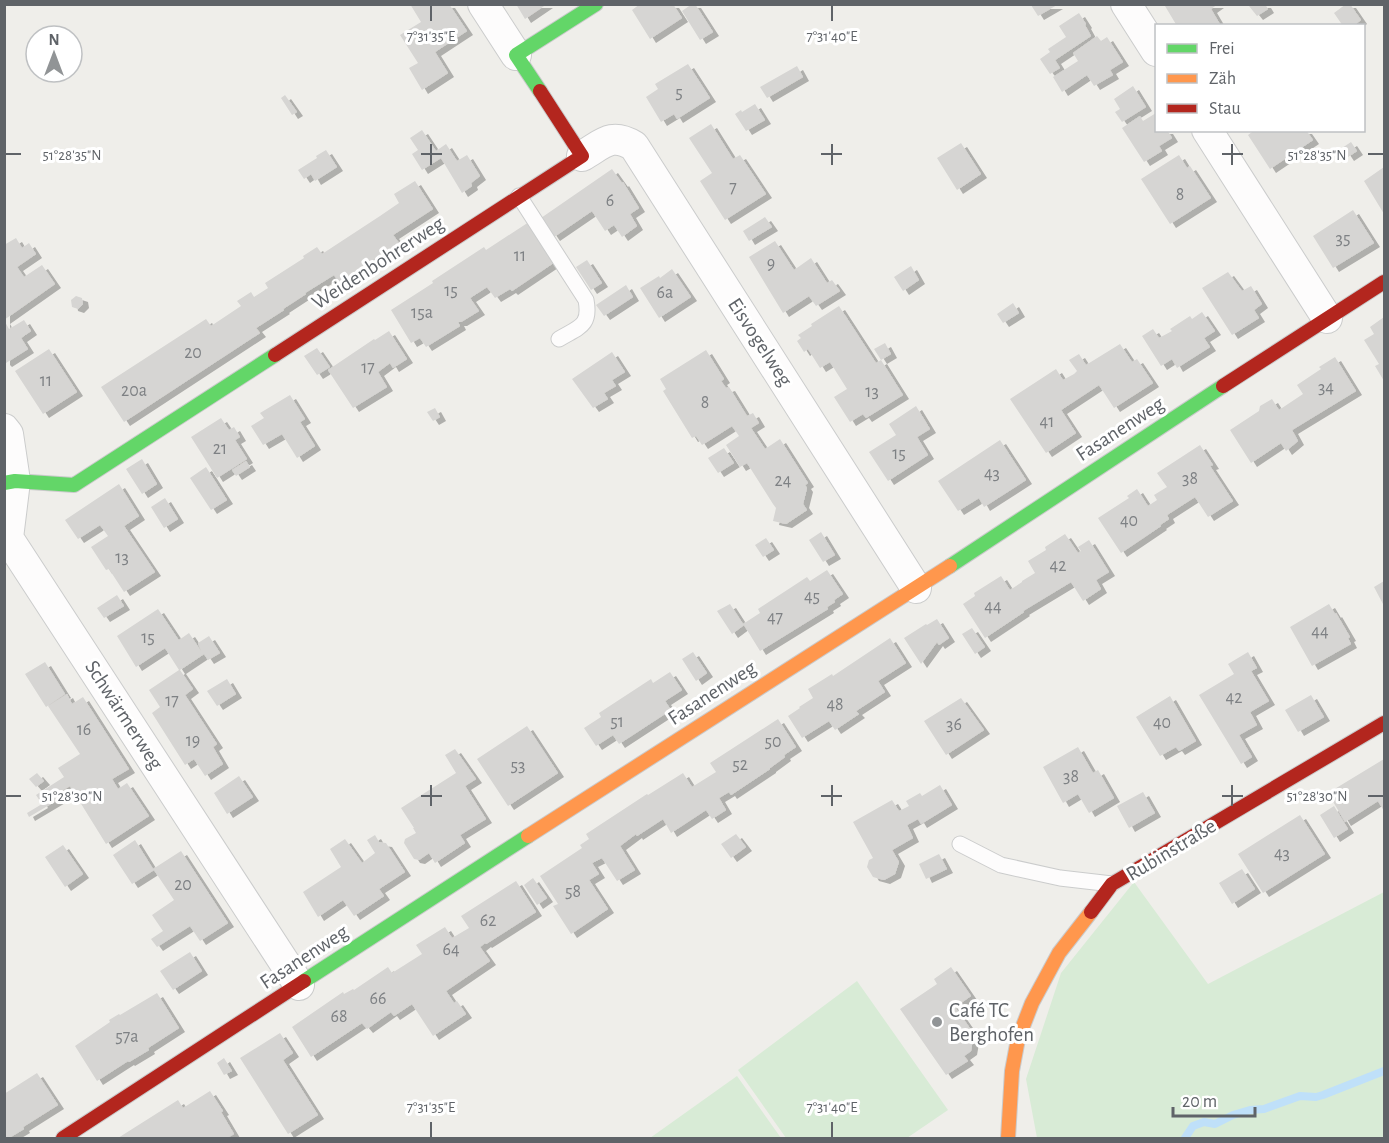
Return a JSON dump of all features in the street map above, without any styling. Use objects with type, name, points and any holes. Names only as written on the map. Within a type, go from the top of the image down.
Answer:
[{"type":"street","points":[[483,4],[582,156]]},
{"type":"street","points":[[516,55],[596,4]]},
{"type":"street","points":[[1126,4],[1155,49]]},
{"type":"street","points":[[1208,132],[1327,318]]},
{"type":"street","name":"Eisvogelweg","points":[[582,156],[612,138],[624,140],[634,146],[916,588]]},
{"type":"street","name":"Weidenbohrerweg","points":[[10,482],[74,485],[582,156]]},
{"type":"street","name":"Fasanenweg","points":[[63,1138],[558,816],[916,588],[1384,282]]},
{"type":"street","name":"Schwärmerweg","points":[[4,429],[8,434],[10,482],[8,538],[299,986]]},
{"type":"street","name":"Rubinstraße","points":[[1008,1138],[1012,1071],[1018,1039],[1032,1003],[1059,953],[1112,884],[1384,723]]},
{"type":"lane","points":[[519,196],[586,300],[588,318],[559,339]]},
{"type":"lane","name":"Rubinstraße","points":[[960,844],[1001,865],[1060,878],[1112,884]]},
{"type":"green space","points":[[1134,882],[1208,984],[1384,892],[1384,1138],[1037,1138],[1026,1079],[1061,973]]},
{"type":"green space","points":[[857,981],[948,1110],[907,1138],[786,1138],[738,1070]]},
{"type":"green space","points":[[737,1076],[781,1138],[650,1138]]},
{"type":"building","points":[[410,4],[449,4],[467,31],[435,52],[448,73],[422,90],[409,68],[418,63],[400,35],[421,22]]},
{"type":"building","points":[[516,4],[547,4],[525,19]]},
{"type":"building","points":[[640,4],[673,4],[682,18],[650,39],[632,10]]},
{"type":"building","points":[[695,4],[713,32],[700,40],[682,11]]},
{"type":"building","points":[[1167,4],[1218,4],[1211,9],[1220,24],[1176,24],[1165,6]]},
{"type":"building","points":[[1265,4],[1268,9],[1257,16],[1249,6]]},
{"type":"building","points":[[1346,4],[1350,4],[1361,20],[1356,24],[1342,24],[1334,13]]},
{"type":"building","points":[[1031,5],[1057,5],[1038,16]]},
{"type":"building","points":[[1079,13],[1091,36],[1055,60],[1060,68],[1050,74],[1040,59],[1050,52],[1048,49],[1066,37],[1059,26]]},
{"type":"building","points":[[1097,36],[1101,41],[1107,37],[1123,62],[1110,70],[1113,75],[1094,86],[1087,75],[1062,92],[1053,77],[1078,61],[1073,53]]},
{"type":"building","points":[[688,64],[710,98],[677,119],[674,114],[661,122],[646,97],[658,89],[655,84]]},
{"type":"building","points":[[797,66],[803,77],[767,98],[760,87]]},
{"type":"building","points":[[1133,86],[1146,107],[1122,122],[1115,112],[1120,109],[1114,99]]},
{"type":"building","points":[[285,95],[297,112],[292,115],[281,98]]},
{"type":"building","points":[[755,104],[765,120],[746,131],[735,114]]},
{"type":"building","points":[[1155,114],[1155,132],[1168,132],[1172,138],[1159,146],[1162,151],[1144,162],[1122,128],[1140,116],[1143,121]]},
{"type":"building","points":[[711,124],[733,159],[740,155],[766,194],[725,220],[700,181],[712,173],[689,138]]},
{"type":"building","points":[[422,130],[436,151],[446,144],[457,161],[467,155],[480,176],[471,183],[472,186],[462,193],[441,158],[422,170],[412,154],[418,150],[410,138]]},
{"type":"building","points":[[1252,132],[1307,132],[1313,140],[1270,169],[1248,135]]},
{"type":"building","points":[[1351,142],[1357,151],[1348,157],[1342,148]]},
{"type":"building","points":[[961,143],[981,174],[957,190],[937,158]]},
{"type":"building","points":[[326,150],[337,167],[315,181],[311,174],[304,179],[298,170]]},
{"type":"building","points":[[1179,155],[1187,168],[1190,166],[1211,198],[1170,224],[1141,179]]},
{"type":"building","points":[[1384,167],[1384,214],[1364,181]]},
{"type":"building","points":[[612,169],[639,208],[630,214],[637,226],[622,237],[614,225],[605,231],[592,211],[554,237],[541,218]]},
{"type":"building","points":[[415,181],[433,209],[393,235],[399,243],[339,282],[334,275],[305,293],[256,328],[260,333],[124,422],[101,387],[206,319],[211,326],[241,306],[237,301],[251,292],[254,297],[268,288],[265,283],[317,247],[322,254],[380,216],[399,203],[394,194]]},
{"type":"building","points":[[1353,210],[1374,243],[1333,268],[1313,236]]},
{"type":"building","points":[[765,217],[772,227],[749,241],[743,231]]},
{"type":"building","points":[[529,222],[555,262],[512,291],[510,289],[495,298],[487,287],[470,298],[479,311],[458,322],[460,326],[426,347],[420,338],[411,343],[391,310],[484,247],[486,250]]},
{"type":"building","points":[[16,238],[22,248],[29,243],[36,254],[17,267],[24,277],[42,265],[55,284],[4,320],[4,245]]},
{"type":"building","points":[[775,241],[794,270],[811,258],[827,283],[832,280],[840,291],[816,306],[809,296],[783,313],[749,257]]},
{"type":"building","points":[[587,260],[602,283],[591,290],[576,267]]},
{"type":"building","points":[[911,266],[919,280],[903,291],[894,277]]},
{"type":"building","points":[[672,269],[691,297],[659,318],[640,288]]},
{"type":"building","points":[[1228,272],[1242,291],[1251,286],[1262,304],[1254,310],[1259,318],[1232,335],[1202,288]]},
{"type":"building","points":[[626,285],[633,297],[604,316],[596,305]]},
{"type":"building","points":[[76,296],[82,298],[83,304],[78,309],[72,307],[71,300]]},
{"type":"building","points":[[1013,303],[1019,313],[1003,323],[997,314]]},
{"type":"building","points":[[839,306],[876,363],[881,360],[903,395],[866,418],[863,414],[850,422],[834,397],[847,389],[830,362],[820,368],[808,349],[804,352],[797,341],[801,338],[798,335],[812,326],[811,324]]},
{"type":"building","points":[[1202,312],[1215,331],[1204,338],[1210,347],[1177,368],[1172,359],[1161,366],[1142,336],[1153,329],[1159,338],[1172,331],[1170,329],[1190,316],[1192,319]]},
{"type":"building","points":[[1384,317],[1384,381],[1375,366],[1379,364],[1364,340],[1374,334],[1370,327]]},
{"type":"building","points":[[4,320],[9,329],[24,320],[31,331],[21,338],[28,349],[6,363],[4,361]]},
{"type":"building","points":[[389,331],[407,359],[393,368],[390,363],[378,372],[387,387],[353,408],[328,370]]},
{"type":"building","points":[[885,343],[891,354],[881,360],[874,349]]},
{"type":"building","points":[[1120,344],[1132,362],[1137,359],[1153,383],[1114,408],[1099,385],[1061,410],[1076,433],[1046,453],[1010,399],[1056,369],[1063,380],[1074,374],[1077,371],[1069,360],[1079,354],[1086,365]]},
{"type":"building","points":[[317,348],[330,367],[317,375],[304,356]]},
{"type":"building","points":[[49,349],[77,392],[43,414],[15,371]]},
{"type":"building","points":[[706,350],[724,379],[721,381],[726,388],[729,387],[747,416],[753,413],[759,423],[751,428],[765,449],[780,439],[808,483],[805,485],[807,488],[803,504],[807,510],[786,524],[773,521],[776,508],[747,463],[740,467],[726,445],[739,436],[732,426],[702,445],[696,436],[692,438],[663,391],[666,389],[660,379]]},
{"type":"building","points":[[612,352],[625,372],[612,380],[616,386],[604,393],[608,399],[593,408],[572,379]]},
{"type":"building","points":[[1335,357],[1356,391],[1292,430],[1298,441],[1286,451],[1281,443],[1251,463],[1230,430],[1259,411],[1260,406],[1272,399],[1279,410],[1303,394],[1297,385]]},
{"type":"building","points":[[290,395],[305,419],[300,422],[315,446],[297,458],[282,434],[263,445],[251,426],[264,418],[260,413]]},
{"type":"building","points":[[916,406],[930,429],[917,437],[928,455],[888,481],[869,452],[896,435],[889,424]]},
{"type":"building","points":[[435,408],[440,417],[433,421],[427,412]]},
{"type":"building","points":[[221,418],[229,430],[234,427],[240,437],[235,440],[247,459],[217,478],[191,437]]},
{"type":"building","points":[[1000,440],[1026,480],[984,507],[979,498],[958,511],[938,481]]},
{"type":"building","points":[[1200,445],[1213,465],[1210,466],[1233,501],[1208,517],[1195,497],[1167,515],[1169,519],[1161,526],[1121,553],[1098,518],[1129,498],[1127,496],[1137,489],[1148,506],[1157,500],[1154,495],[1167,487],[1157,473]]},
{"type":"building","points":[[724,448],[734,463],[718,473],[708,458]]},
{"type":"building","points":[[142,459],[157,484],[142,494],[126,469]]},
{"type":"building","points":[[246,461],[250,467],[236,476],[232,470]]},
{"type":"building","points":[[206,467],[227,500],[211,510],[190,478]]},
{"type":"building","points":[[119,484],[139,516],[124,526],[155,572],[124,592],[91,547],[108,536],[100,525],[78,539],[65,520]]},
{"type":"building","points":[[165,498],[178,519],[164,528],[151,507]]},
{"type":"building","points":[[821,532],[835,555],[823,562],[809,540]]},
{"type":"building","points":[[1065,534],[1078,553],[1081,551],[1078,547],[1089,540],[1109,572],[1096,580],[1101,589],[1083,601],[1071,582],[1023,611],[985,638],[963,604],[975,596],[974,593],[1001,576],[1010,590],[1022,582],[1035,573],[1028,561]]},
{"type":"building","points":[[766,538],[774,550],[763,557],[755,545]]},
{"type":"building","points":[[827,570],[843,594],[827,607],[828,609],[760,651],[744,625],[732,634],[717,611],[730,604],[743,624],[760,613],[758,609],[807,577],[810,581]]},
{"type":"building","points":[[1384,581],[1384,606],[1374,587]]},
{"type":"building","points":[[117,595],[124,606],[104,618],[97,608]]},
{"type":"building","points":[[1329,604],[1350,637],[1348,638],[1351,644],[1312,666],[1290,627]]},
{"type":"building","points":[[158,609],[179,640],[189,633],[201,651],[198,643],[209,636],[220,653],[208,660],[204,654],[180,670],[193,689],[185,695],[217,744],[213,747],[223,764],[205,776],[194,759],[185,765],[152,713],[160,707],[149,690],[179,670],[165,648],[136,667],[117,636]]},
{"type":"building","points":[[937,619],[949,638],[939,645],[937,642],[921,664],[904,638]]},
{"type":"building","points":[[972,628],[985,647],[975,654],[962,634]]},
{"type":"building","points":[[890,638],[906,663],[878,681],[885,692],[856,711],[859,714],[835,730],[829,721],[802,738],[788,716],[813,698],[808,689],[832,674],[833,676]]},
{"type":"building","points":[[693,652],[707,673],[696,681],[682,659]]},
{"type":"building","points":[[1248,652],[1257,668],[1251,671],[1269,701],[1250,712],[1257,725],[1239,735],[1252,757],[1241,764],[1199,695],[1234,674],[1228,664]]},
{"type":"building","points":[[45,662],[65,694],[46,707],[25,674]]},
{"type":"building","points":[[670,672],[682,690],[665,701],[671,710],[619,744],[613,735],[596,746],[584,728],[601,717],[599,713],[651,679],[653,683]]},
{"type":"building","points":[[227,679],[236,694],[217,706],[207,691]]},
{"type":"building","points":[[67,694],[72,704],[83,697],[129,769],[112,779],[118,789],[127,783],[149,816],[106,844],[70,786],[58,793],[61,798],[29,817],[27,813],[42,804],[36,795],[64,777],[58,768],[80,754],[48,706]]},
{"type":"building","points":[[1311,695],[1324,717],[1298,732],[1285,710]]},
{"type":"building","points":[[1170,696],[1196,741],[1179,751],[1176,747],[1160,756],[1136,717]]},
{"type":"building","points":[[961,698],[984,730],[946,755],[924,721]]},
{"type":"building","points":[[778,719],[796,747],[770,769],[731,795],[729,792],[719,798],[726,810],[712,819],[706,810],[671,833],[663,819],[637,836],[636,834],[620,846],[635,870],[617,881],[602,858],[592,863],[599,874],[589,880],[608,909],[571,934],[553,906],[558,904],[540,876],[582,848],[580,845],[589,839],[586,834],[647,794],[683,773],[692,787],[716,772],[710,763]]},
{"type":"building","points":[[527,726],[558,773],[508,806],[477,759]]},
{"type":"building","points":[[1078,747],[1093,773],[1098,770],[1114,798],[1089,813],[1078,794],[1063,803],[1043,767]]},
{"type":"building","points":[[455,749],[476,779],[465,786],[486,819],[460,835],[465,843],[435,863],[429,853],[419,860],[414,859],[404,843],[405,839],[416,833],[401,808],[456,773],[445,755]]},
{"type":"building","points":[[1384,759],[1384,811],[1378,801],[1345,822],[1328,793]]},
{"type":"building","points":[[37,773],[44,781],[36,787],[29,779]]},
{"type":"building","points":[[239,776],[253,797],[227,814],[214,793]]},
{"type":"building","points":[[940,785],[952,805],[921,824],[918,819],[907,825],[913,838],[892,850],[899,862],[895,874],[884,880],[873,877],[867,867],[869,860],[873,858],[853,822],[892,800],[899,811],[909,806],[906,801],[920,793],[922,796]]},
{"type":"building","points":[[1143,792],[1155,813],[1129,828],[1117,806]]},
{"type":"building","points":[[1334,806],[1348,829],[1334,838],[1320,815]]},
{"type":"building","points":[[1300,815],[1325,854],[1263,893],[1238,854]]},
{"type":"building","points":[[736,834],[746,847],[731,858],[721,844]]},
{"type":"building","points":[[375,835],[379,842],[386,843],[405,872],[379,889],[384,896],[354,916],[343,900],[318,917],[303,892],[341,867],[330,849],[345,839],[362,863],[375,853],[367,840]]},
{"type":"building","points":[[135,840],[153,869],[181,851],[228,923],[200,941],[190,926],[157,947],[151,939],[163,931],[152,915],[174,900],[154,870],[132,884],[113,855]]},
{"type":"building","points":[[63,845],[83,874],[65,887],[45,857]]},
{"type":"building","points":[[939,854],[947,869],[926,879],[919,864]]},
{"type":"building","points":[[1242,869],[1255,889],[1232,904],[1219,883]]},
{"type":"building","points":[[533,878],[547,898],[537,905],[524,885]]},
{"type":"building","points":[[516,881],[536,912],[480,947],[490,961],[446,991],[454,1003],[457,1001],[466,1014],[433,1036],[412,1004],[394,1016],[391,1012],[367,1029],[362,1023],[311,1057],[292,1027],[343,992],[344,994],[354,990],[388,967],[392,973],[422,954],[416,945],[445,927],[452,938],[469,928],[461,916]]},
{"type":"building","points":[[190,952],[202,971],[173,990],[160,971]]},
{"type":"building","name":"Café TC Berghofen","points":[[951,967],[971,996],[955,1007],[974,1034],[971,1051],[964,1056],[968,1061],[946,1075],[900,1009],[937,984],[934,979]]},
{"type":"building","points":[[157,993],[179,1028],[148,1048],[149,1050],[97,1081],[75,1046],[110,1022],[109,1020]]},
{"type":"building","points":[[280,1033],[293,1053],[283,1060],[318,1115],[288,1134],[240,1058]]},
{"type":"building","points":[[224,1058],[232,1071],[224,1075],[217,1063]]},
{"type":"building","points":[[37,1073],[58,1105],[23,1127],[24,1129],[9,1138],[4,1138],[4,1102],[6,1101],[4,1094]]},
{"type":"building","points":[[210,1091],[234,1134],[227,1138],[118,1138],[178,1100],[183,1108]]},
{"type":"waterway","points":[[1185,1138],[1193,1126],[1204,1122],[1215,1124],[1233,1115],[1264,1109],[1300,1096],[1316,1097],[1384,1071]]},
{"type":"traffic: fast","points":[[540,91],[516,55],[596,4]]},
{"type":"traffic: fast","points":[[4,483],[15,481],[74,485],[275,355]]},
{"type":"traffic: fast","points":[[950,566],[1223,386]]},
{"type":"traffic: fast","points":[[304,981],[528,836]]},
{"type":"traffic: slow","points":[[528,836],[950,566]]},
{"type":"traffic: slow","points":[[1008,1138],[1012,1071],[1018,1039],[1032,1003],[1059,953],[1091,912]]},
{"type":"traffic: jam","points":[[275,355],[582,156],[540,91]]},
{"type":"traffic: jam","points":[[1223,386],[1384,282]]},
{"type":"traffic: jam","points":[[1091,912],[1112,884],[1384,723]]},
{"type":"traffic: jam","points":[[63,1138],[304,981]]},
{"type":"place","name":"Café TC Berghofen","points":[[937,1022]]}]
